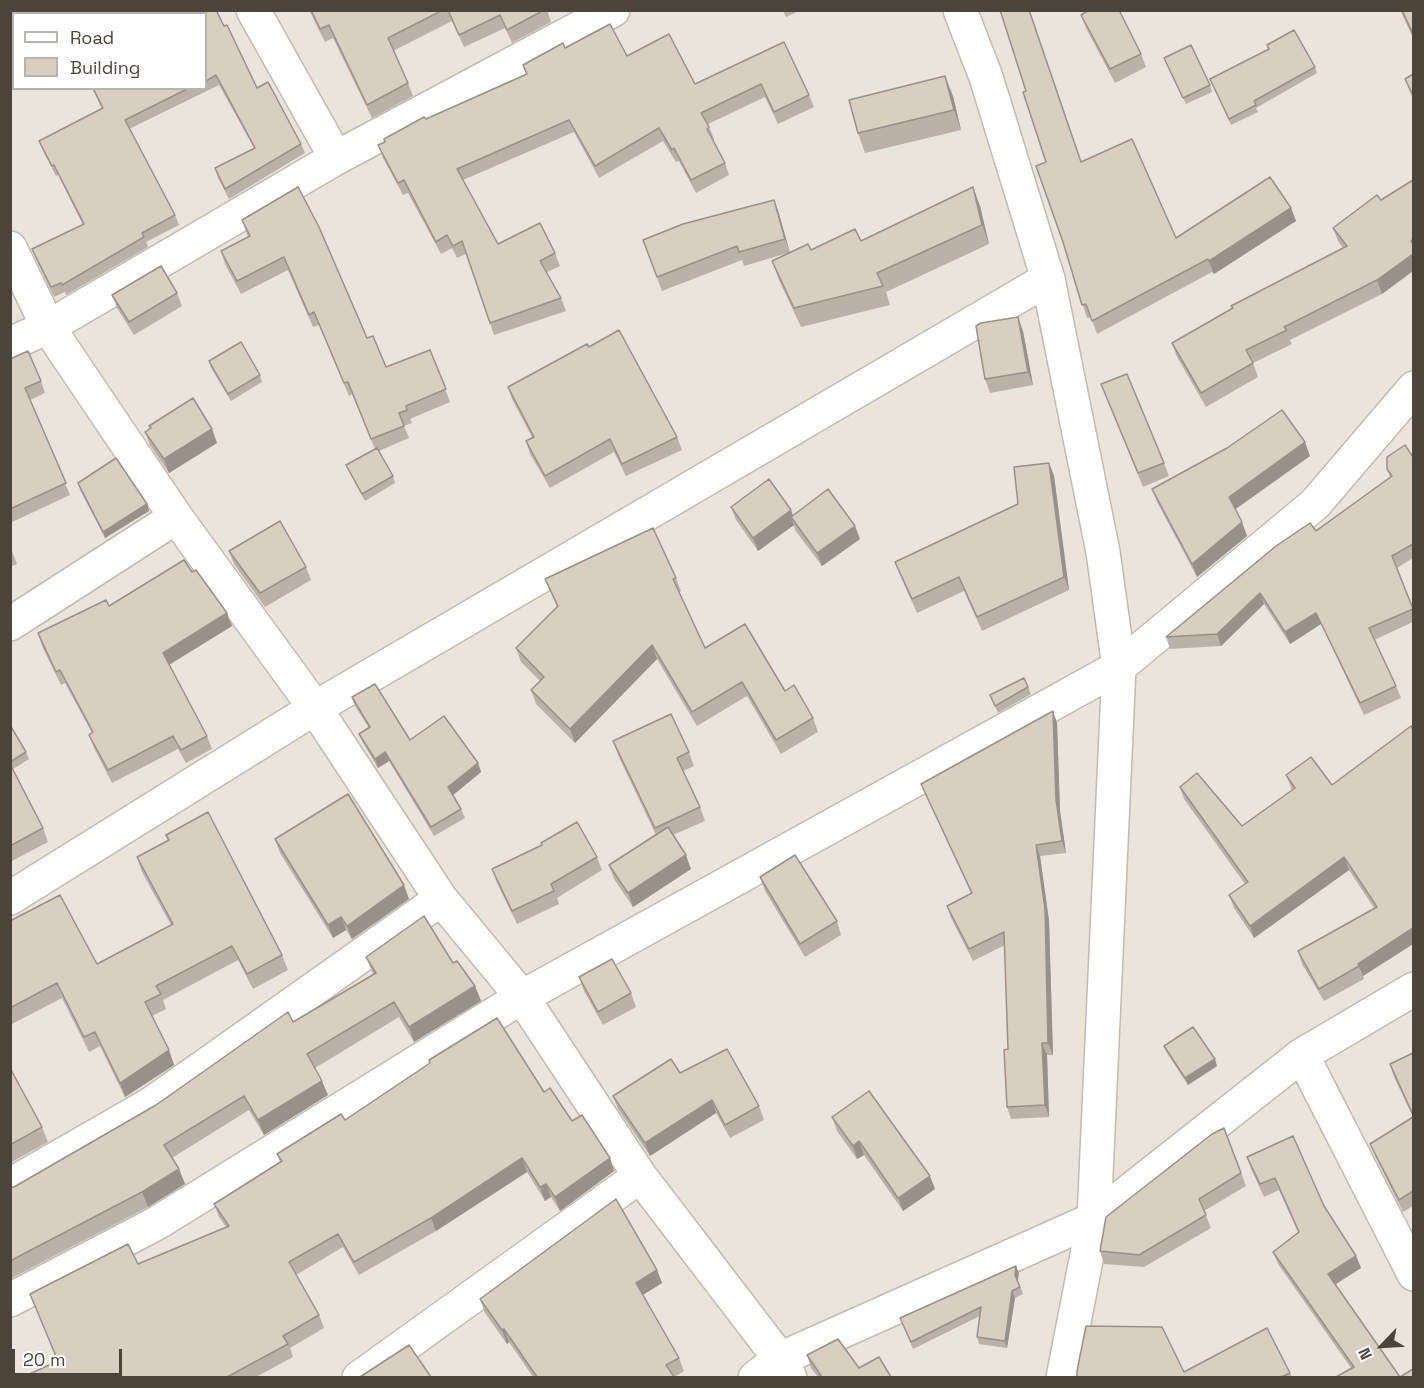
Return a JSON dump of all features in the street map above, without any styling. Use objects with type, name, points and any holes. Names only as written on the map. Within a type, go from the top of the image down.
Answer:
[{"type":"street","points":[[253,10],[336,158]]},
{"type":"street","points":[[10,344],[48,327],[336,158],[613,10]]},
{"type":"street","points":[[960,10],[986,78],[1048,279],[1103,552],[1119,667],[1094,1219],[1063,1377]]},
{"type":"street","points":[[10,248],[48,327],[176,517],[315,708],[441,899],[522,997],[640,1176],[775,1371],[1094,1219],[1302,1055],[1413,989]]},
{"type":"street","points":[[10,898],[315,708],[1048,279]]},
{"type":"street","points":[[10,1300],[157,1222],[522,997],[1119,667],[1315,504],[1413,388]]},
{"type":"street","points":[[10,624],[176,517]]},
{"type":"street","points":[[10,1185],[151,1104],[441,899]]},
{"type":"street","points":[[1302,1055],[1413,1274]]},
{"type":"street","points":[[359,1377],[640,1176]]},
{"type":"shaded area","points":[[11,11],[1413,11],[1413,1377],[11,1377]]},
{"type":"building","points":[[55,10],[216,10],[224,26],[227,25],[257,88],[268,82],[301,144],[225,189],[215,168],[255,148],[216,75],[207,80],[207,12],[56,12]]},
{"type":"building","points":[[311,10],[443,10],[388,38],[408,83],[367,105],[329,25],[320,29]]},
{"type":"building","points":[[448,10],[544,10],[507,30],[500,15],[459,35]]},
{"type":"building","points":[[1000,10],[1029,10],[1081,162],[1132,139],[1176,238],[1270,177],[1291,208],[1209,261],[1208,259],[1092,321],[1086,304],[1082,305],[1036,166],[1046,162]]},
{"type":"building","points":[[1089,10],[1119,10],[1141,54],[1110,69],[1081,15]]},
{"type":"building","points":[[1402,10],[1413,10],[1413,34]]},
{"type":"building","points":[[610,24],[627,56],[669,34],[695,84],[784,42],[809,95],[774,112],[761,84],[701,113],[725,163],[691,180],[674,148],[672,150],[659,128],[595,166],[569,120],[457,169],[498,244],[540,223],[555,253],[540,261],[561,298],[490,323],[462,241],[453,246],[447,235],[436,242],[404,180],[398,183],[378,145],[385,142],[384,139],[424,117],[426,119],[527,74],[523,65],[563,43],[565,48]]},
{"type":"building","points":[[1294,30],[1315,67],[1254,101],[1256,105],[1229,119],[1210,79],[1269,49],[1267,45]]},
{"type":"building","points":[[1191,45],[1210,85],[1183,98],[1164,58]]},
{"type":"building","points":[[1413,74],[1413,95],[1405,79]]},
{"type":"building","points":[[945,76],[954,110],[858,133],[849,100]]},
{"type":"building","points":[[94,90],[185,90],[125,120],[175,215],[142,233],[144,237],[62,285],[61,283],[51,287],[32,249],[84,224],[39,141],[103,108]]},
{"type":"building","points":[[1413,180],[1413,239],[1411,241],[1413,254],[1377,280],[1284,327],[1287,330],[1246,350],[1253,363],[1201,393],[1172,343],[1233,308],[1231,306],[1347,246],[1333,228],[1377,195],[1381,200]]},
{"type":"building","points":[[298,187],[319,227],[367,338],[373,336],[386,367],[430,350],[446,389],[406,406],[407,410],[399,413],[404,426],[371,439],[348,382],[344,383],[314,312],[309,315],[284,257],[237,281],[221,251],[250,236],[242,220]]},
{"type":"building","points":[[973,187],[982,225],[877,273],[883,286],[794,308],[772,261],[808,244],[811,250],[855,229],[861,241]]},
{"type":"building","points":[[774,200],[785,239],[739,252],[737,246],[657,277],[643,240],[683,224]]},
{"type":"building","points":[[161,266],[177,293],[129,322],[112,295]]},
{"type":"building","points":[[1018,317],[1028,372],[985,379],[976,326],[981,323]]},
{"type":"building","points":[[619,330],[677,437],[622,464],[610,439],[545,476],[526,441],[534,437],[508,387],[587,344],[589,347]]},
{"type":"building","points":[[241,342],[260,375],[228,394],[209,361]]},
{"type":"building","points":[[28,351],[41,381],[25,388],[66,483],[10,509],[10,359]]},
{"type":"building","points":[[1127,374],[1164,463],[1138,473],[1101,384]]},
{"type":"building","points":[[193,398],[212,429],[164,459],[145,432],[151,428],[149,426]]},
{"type":"building","points":[[1282,410],[1305,442],[1229,497],[1242,522],[1192,564],[1152,489],[1227,448]]},
{"type":"building","points":[[1405,445],[1413,457],[1413,544],[1392,556],[1413,609],[1369,628],[1396,686],[1360,703],[1316,613],[1285,632],[1260,593],[1217,634],[1166,637],[1276,546],[1310,523],[1316,531],[1392,476],[1387,469],[1387,457]]},
{"type":"building","points":[[377,448],[393,476],[362,494],[346,465]]},
{"type":"building","points":[[116,458],[147,504],[103,532],[78,483]]},
{"type":"building","points":[[1049,463],[1064,577],[977,617],[959,577],[912,599],[895,562],[1018,504],[1014,467]]},
{"type":"building","points":[[769,479],[791,510],[753,538],[731,507]]},
{"type":"building","points":[[828,489],[855,526],[817,553],[791,517]]},
{"type":"building","points":[[280,521],[306,567],[260,593],[229,551]]},
{"type":"building","points":[[653,528],[676,578],[673,579],[705,648],[745,624],[785,691],[794,685],[813,718],[776,740],[742,682],[692,712],[652,645],[570,729],[531,690],[544,677],[516,648],[558,606],[545,579]]},
{"type":"building","points":[[184,560],[192,572],[196,570],[227,613],[163,653],[207,736],[181,750],[173,736],[108,770],[89,735],[93,732],[60,670],[56,672],[38,633],[106,600],[109,606]]},
{"type":"building","points":[[1024,678],[1028,687],[995,706],[990,695]]},
{"type":"building","points":[[375,684],[410,740],[444,716],[478,763],[448,787],[461,809],[431,827],[385,752],[375,759],[359,734],[370,727],[352,697]]},
{"type":"building","points":[[1053,711],[1056,800],[1062,841],[1036,845],[1045,909],[1048,1043],[1042,1043],[1045,1105],[1007,1107],[1004,1050],[1008,1049],[1004,932],[969,949],[947,906],[972,893],[921,784]]},
{"type":"building","points":[[671,714],[689,752],[677,758],[700,807],[655,828],[613,741]]},
{"type":"building","points":[[10,725],[26,752],[10,762]]},
{"type":"building","points":[[1411,726],[1413,730],[1413,928],[1358,964],[1359,966],[1319,989],[1298,951],[1377,907],[1344,857],[1250,926],[1229,895],[1248,882],[1180,787],[1197,773],[1242,826],[1295,788],[1286,775],[1311,757],[1332,785]]},
{"type":"building","points":[[10,764],[43,828],[10,846]]},
{"type":"building","points":[[348,794],[404,885],[347,926],[341,917],[328,925],[275,839]]},
{"type":"building","points":[[208,812],[282,955],[247,974],[232,946],[156,986],[161,994],[145,1002],[169,1050],[120,1083],[95,1032],[84,1037],[57,983],[10,1008],[10,921],[60,895],[97,964],[173,924],[137,857],[169,840],[166,835]]},
{"type":"building","points":[[577,822],[597,857],[551,884],[554,891],[512,911],[492,869],[542,845],[541,843]]},
{"type":"building","points":[[668,827],[686,855],[628,893],[609,865]]},
{"type":"building","points":[[795,855],[837,921],[800,944],[760,877]]},
{"type":"building","points":[[424,916],[453,963],[457,961],[475,986],[409,1027],[394,1002],[307,1054],[322,1081],[258,1120],[244,1096],[164,1145],[179,1169],[142,1192],[10,1261],[10,1187],[14,1187],[156,1105],[288,1012],[293,1022],[376,973],[366,957]]},
{"type":"building","points":[[612,959],[631,993],[598,1012],[579,977]]},
{"type":"building","points":[[497,1018],[544,1092],[550,1088],[572,1121],[582,1115],[610,1158],[555,1197],[546,1184],[540,1187],[522,1158],[431,1218],[354,1262],[338,1234],[289,1262],[319,1315],[283,1336],[288,1344],[227,1377],[23,1377],[58,1361],[30,1294],[128,1244],[138,1264],[229,1226],[214,1204],[282,1161],[277,1154],[341,1114],[345,1120],[430,1063],[429,1060]]},
{"type":"building","points":[[1193,1027],[1215,1059],[1185,1078],[1164,1046]]},
{"type":"building","points":[[727,1049],[759,1106],[725,1125],[712,1100],[645,1143],[613,1096],[671,1059],[680,1073]]},
{"type":"building","points":[[1413,1053],[1413,1115],[1390,1064]]},
{"type":"building","points":[[10,1068],[42,1127],[10,1145]]},
{"type":"building","points":[[869,1091],[930,1176],[898,1198],[859,1141],[853,1146],[832,1117]]},
{"type":"building","points":[[1413,1117],[1413,1191],[1399,1200],[1370,1144]]},
{"type":"building","points":[[1224,1128],[1241,1173],[1199,1199],[1206,1215],[1139,1255],[1100,1251],[1106,1217],[1212,1134]]},
{"type":"building","points":[[1293,1136],[1324,1206],[1356,1256],[1328,1274],[1400,1377],[1336,1377],[1354,1367],[1273,1252],[1299,1232],[1275,1178],[1260,1184],[1247,1157]]},
{"type":"building","points":[[616,1199],[657,1270],[636,1283],[679,1358],[666,1365],[674,1377],[537,1377],[480,1299]]},
{"type":"building","points":[[1016,1266],[1015,1275],[1020,1287],[1012,1291],[1005,1341],[977,1337],[981,1307],[911,1342],[900,1318]]},
{"type":"building","points":[[1086,1326],[1162,1327],[1184,1372],[1267,1328],[1290,1373],[1281,1377],[1077,1377]]},
{"type":"building","points":[[838,1339],[859,1368],[879,1357],[891,1377],[822,1377],[807,1355]]},
{"type":"building","points":[[409,1345],[431,1377],[360,1377]]},
{"type":"building","points":[[1413,1369],[1413,1377],[1400,1377]]}]
